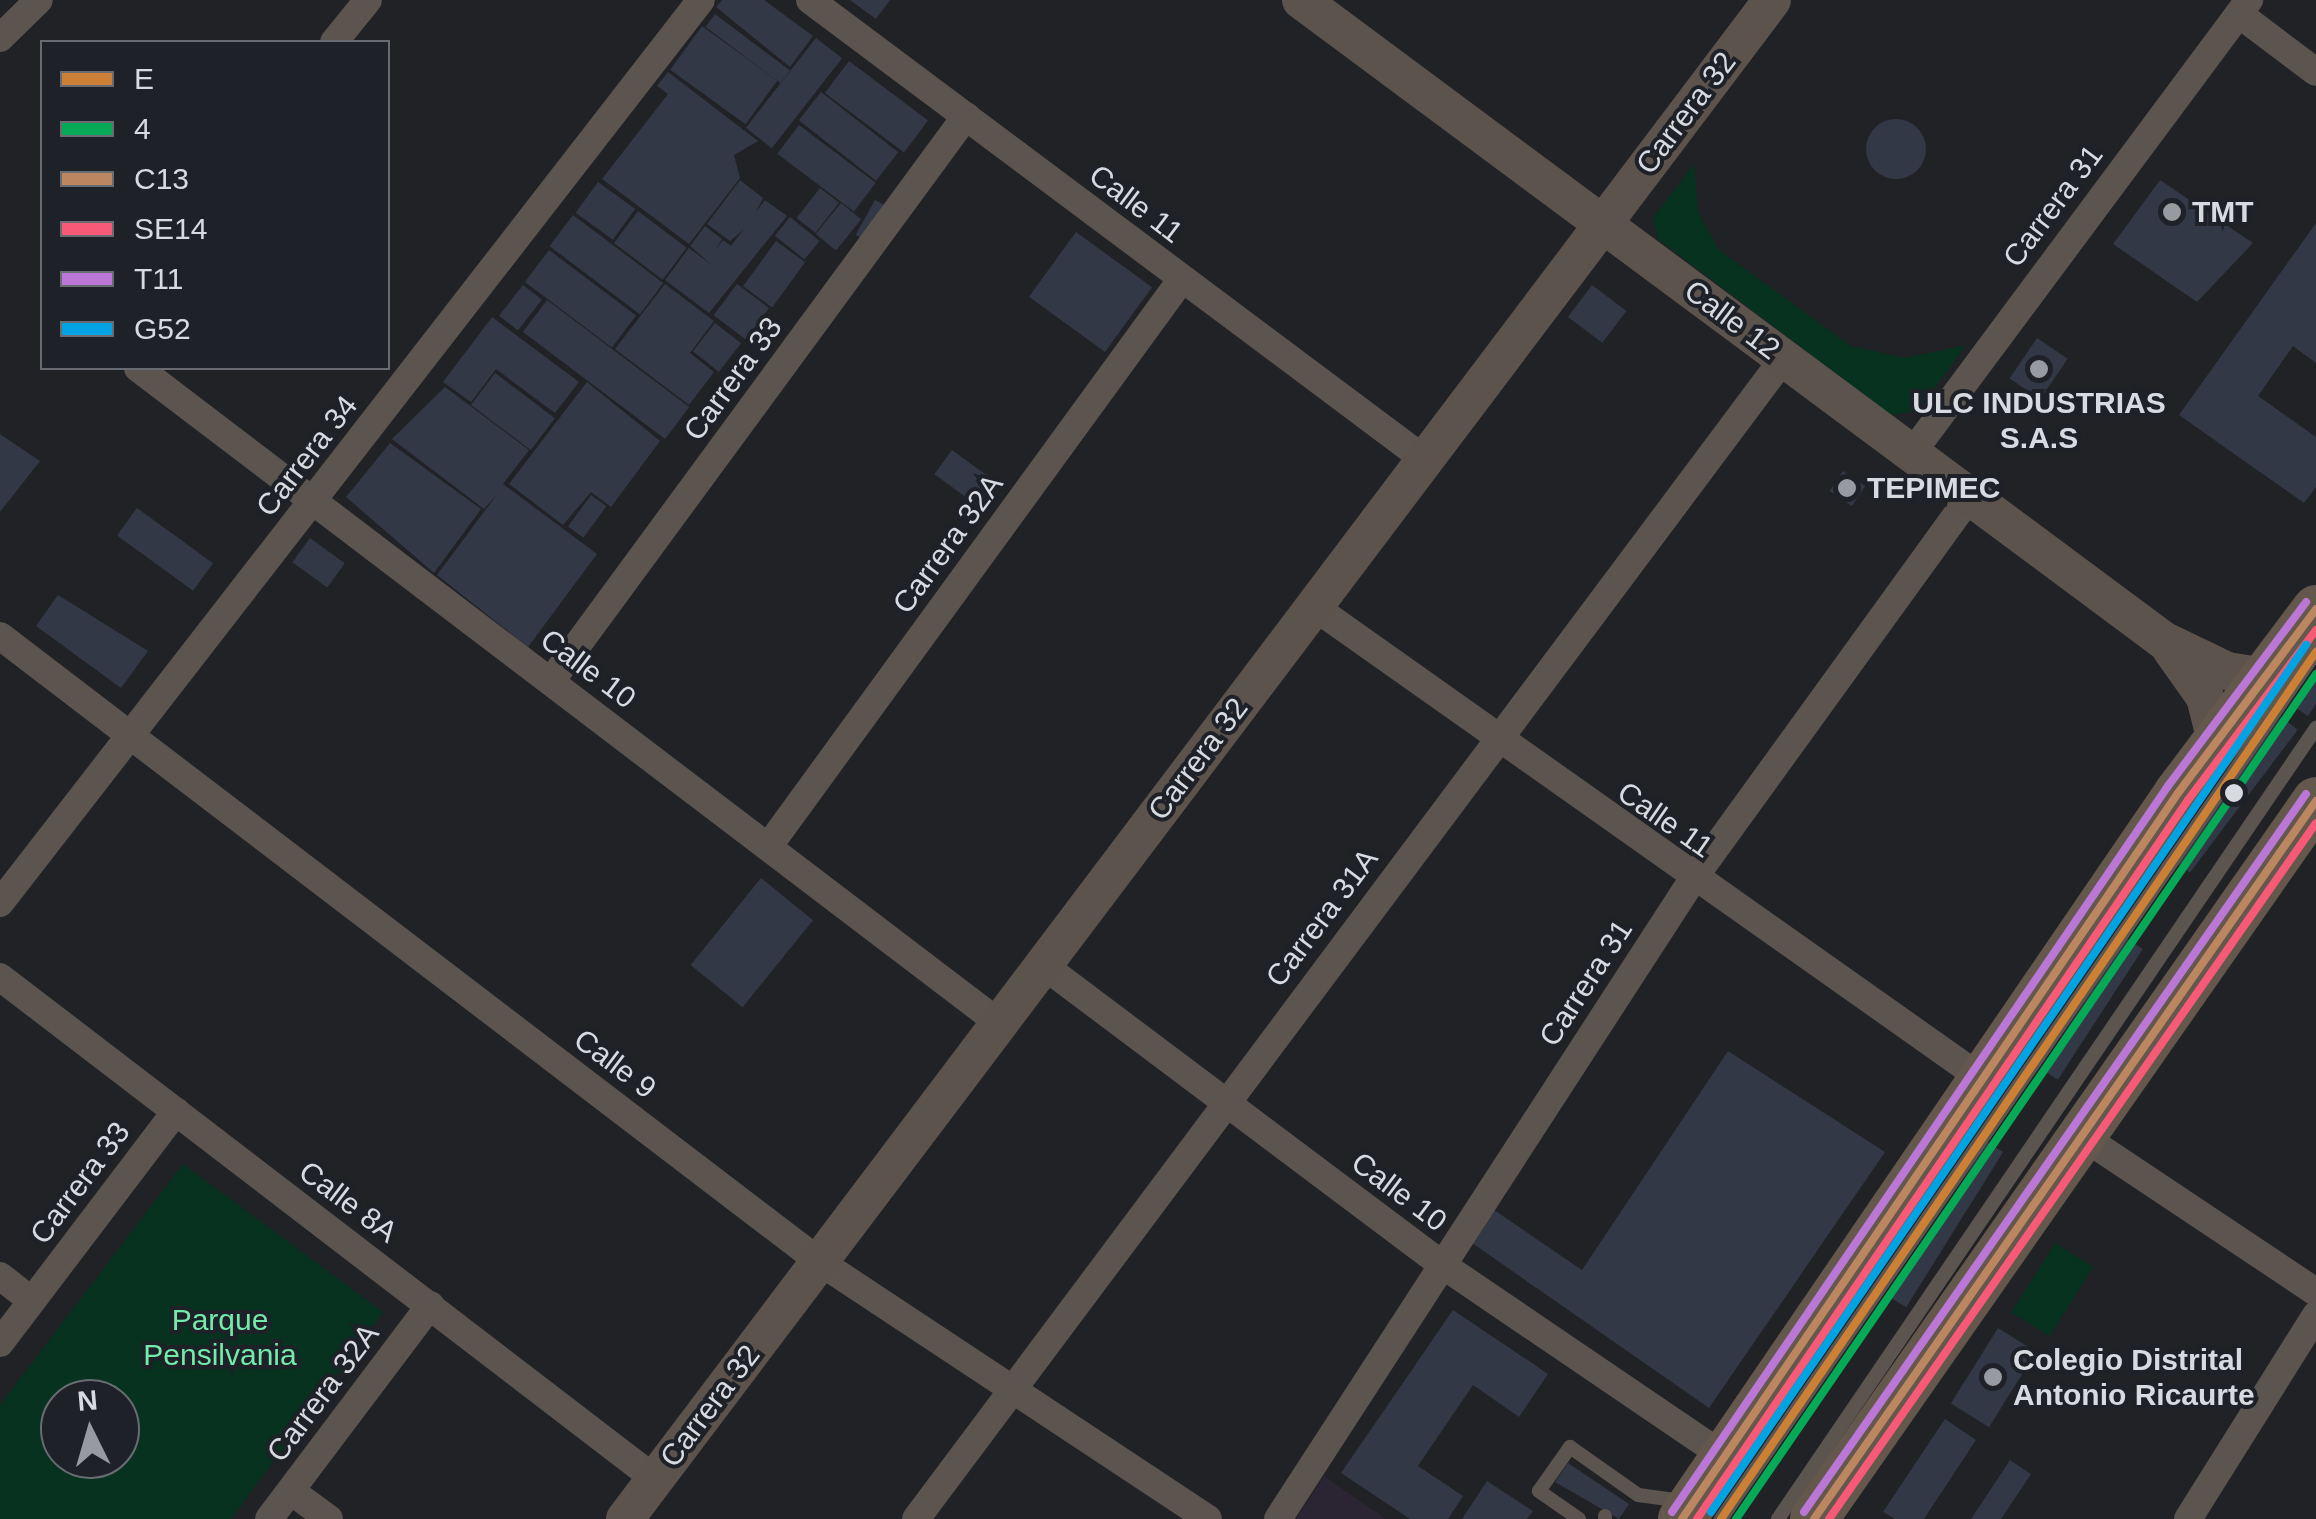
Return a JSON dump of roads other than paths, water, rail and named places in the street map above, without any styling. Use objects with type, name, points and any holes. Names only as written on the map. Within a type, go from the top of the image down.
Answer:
[{"type":"highway","points":[[1699,1514],[1726,1458],[2216,741],[2287,660],[2316,609]]},
{"type":"highway","points":[[1808,1518],[2085,1138],[2316,802]]},
{"type":"street","points":[[0,38],[38,0]]},
{"type":"street","points":[[336,40],[368,0]]},
{"type":"street","name":"Carrera 34","points":[[0,903],[133,737],[701,0]]},
{"type":"street","name":"Calle 11","points":[[810,0],[1424,459]]},
{"type":"street","name":"Calle 12","points":[[1301,0],[2163,640],[2227,671],[2287,660]]},
{"type":"street","name":"Carrera 32","points":[[625,1519],[1772,0]]},
{"type":"street","points":[[2244,7],[2316,72]]},
{"type":"street","name":"Carrera 31","points":[[1912,453],[2244,7]]},
{"type":"street","name":"Carrera 33","points":[[552,681],[966,116]]},
{"type":"street","name":"Carrera 32A","points":[[768,847],[1181,280]]},
{"type":"street","name":"Carrera 31A","points":[[916,1519],[1784,358]]},
{"type":"street","name":"Calle 10","points":[[141,370],[999,1023]]},
{"type":"street","name":"Carrera 31","points":[[1278,1519],[1693,879],[1970,496]]},
{"type":"street","points":[[2287,660],[2316,588]]},
{"type":"street","name":"Calle 11","points":[[1313,606],[1494,741],[1985,1081]]},
{"type":"street","name":"Calle 9","points":[[0,636],[820,1262],[1208,1519]]},
{"type":"street","name":"Calle 12","points":[[2163,640],[2200,686],[2216,741]]},
{"type":"street","name":"Calle 10","points":[[1043,965],[1440,1264],[1726,1458]]},
{"type":"street","name":"Calle 8A","points":[[0,977],[655,1479]]},
{"type":"street","name":"Carrera 33","points":[[0,1343],[176,1111]]},
{"type":"street","points":[[2085,1138],[2316,1292]]},
{"type":"street","points":[[0,1276],[31,1300]]},
{"type":"street","name":"Carrera 32A","points":[[269,1519],[430,1305]]},
{"type":"street","points":[[2188,1519],[2316,1315]]},
{"type":"street","points":[[291,1490],[329,1519]]},
{"type":"lane","points":[[1579,1519],[1539,1491],[1570,1447],[1638,1494],[1699,1514],[2287,660]]},
{"type":"lane","points":[[1808,1518],[2316,728]]},
{"type":"lane","points":[[1619,1497],[1638,1494]]},
{"type":"place","name":"TMT","points":[[2172,212]]},
{"type":"place","name":"ULC INDUSTRIAS S.A.S","points":[[2039,369]]},
{"type":"place","name":"TEPIMEC","points":[[1847,488]]},
{"type":"place","name":"Colegio Distrital Antonio Ricaurte","points":[[1993,1377]]},
{"type":"park label","name":"Parque Pensilvania","points":[[220,1337]]}]
